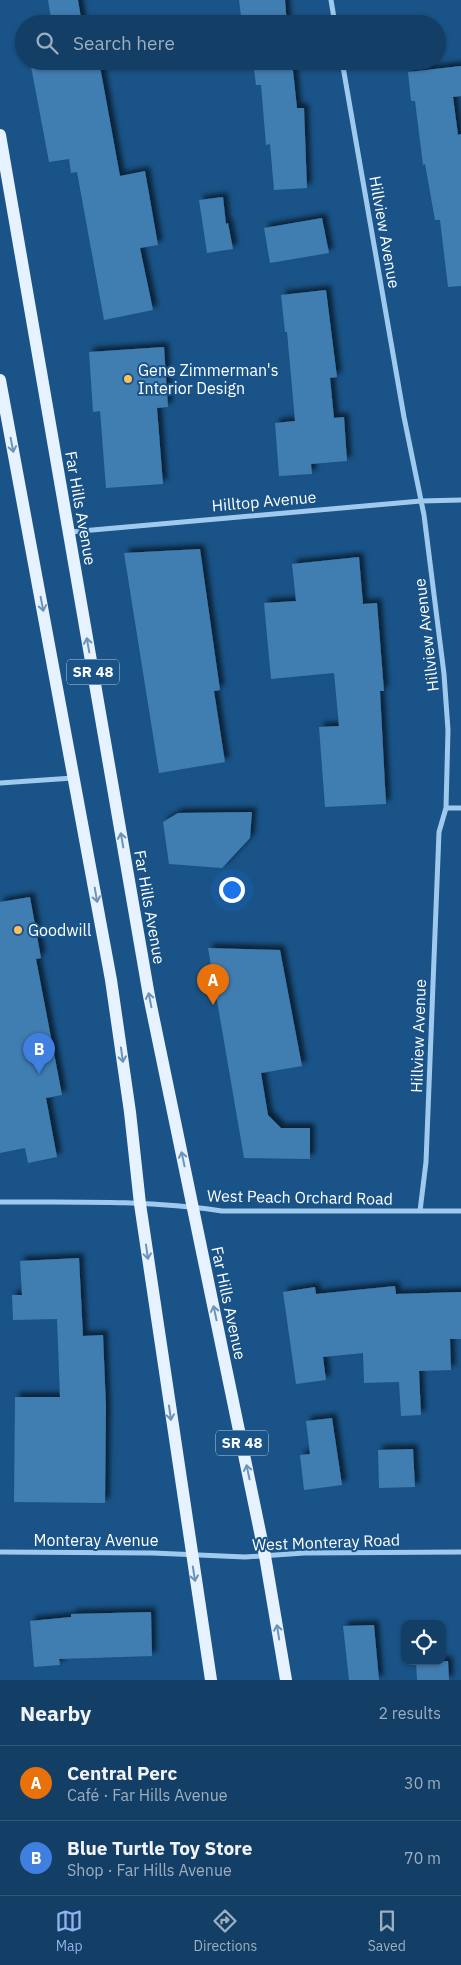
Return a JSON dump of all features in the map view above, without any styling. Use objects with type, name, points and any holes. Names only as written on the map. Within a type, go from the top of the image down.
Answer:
[{"type":"main road","name":"Far Hills Avenue","points":[[0,135],[147,986],[265,1556],[286,1680]]},
{"type":"main road","name":"SR 48","points":[[0,380],[2,403],[111,980],[130,1112],[140,1204],[211,1680]]},
{"type":"street","points":[[331,0],[334,15]]},
{"type":"street","name":"Hillview Avenue","points":[[344,70],[404,417],[421,500],[444,674],[448,730],[446,808],[440,832],[426,1162],[420,1211]]},
{"type":"street","name":"Hilltop Avenue","points":[[69,532],[421,500],[461,500]]},
{"type":"street","points":[[0,783],[74,778]]},
{"type":"street","points":[[446,808],[461,808]]},
{"type":"street","name":"West Peach Orchard Road","points":[[0,1202],[109,1202],[193,1207],[222,1211],[461,1211]]},
{"type":"street","name":"Monteray Avenue","points":[[0,1552],[191,1555]]},
{"type":"street","name":"West Monteray Road","points":[[191,1555],[265,1556],[461,1552]]},
{"type":"building","points":[[48,0],[78,0],[80,15],[50,15]]},
{"type":"building","points":[[239,0],[285,0],[286,15],[241,15]]},
{"type":"building","points":[[461,66],[461,96],[453,97],[458,135],[461,134],[461,286],[448,287],[440,220],[435,220],[425,164],[423,165],[415,101],[411,101],[408,72],[446,70],[446,68]]},
{"type":"building","points":[[32,70],[101,70],[120,176],[145,171],[158,245],[140,248],[153,310],[104,320],[77,172],[71,173],[69,159],[49,162]]},
{"type":"building","points":[[254,70],[293,70],[297,108],[304,108],[307,188],[274,190],[270,144],[266,145],[261,85],[256,85]]},
{"type":"building","points":[[223,197],[226,224],[228,223],[233,249],[207,253],[199,200]]},
{"type":"building","points":[[322,218],[329,253],[270,263],[264,228]]},
{"type":"building","points":[[326,290],[337,377],[330,378],[334,418],[344,417],[347,461],[311,464],[312,474],[279,476],[275,423],[295,421],[287,332],[285,332],[281,295]]},
{"type":"building","points":[[164,347],[168,407],[157,408],[163,484],[106,488],[100,411],[93,412],[89,352]]},
{"type":"building","points":[[200,549],[220,690],[214,691],[225,762],[159,773],[124,553]]},
{"type":"building","points":[[359,557],[363,604],[377,603],[384,691],[380,691],[386,804],[325,807],[319,727],[339,726],[334,673],[271,679],[264,603],[296,601],[292,564]]},
{"type":"building","points":[[252,812],[250,838],[222,868],[169,864],[163,822],[178,813]]},
{"type":"building","points":[[30,897],[41,958],[36,959],[62,1095],[46,1098],[57,1157],[28,1163],[25,1148],[0,1153],[0,902]]},
{"type":"building","points":[[208,948],[280,950],[302,1066],[261,1073],[268,1115],[281,1128],[310,1128],[310,1159],[244,1158]]},
{"type":"building","points":[[79,1258],[83,1336],[103,1335],[106,1407],[105,1503],[14,1502],[15,1397],[60,1397],[57,1319],[13,1320],[12,1295],[22,1295],[20,1261]]},
{"type":"building","points":[[395,1286],[396,1294],[461,1292],[461,1339],[450,1339],[451,1370],[419,1371],[421,1415],[401,1416],[399,1382],[364,1383],[363,1353],[323,1357],[326,1380],[296,1384],[283,1292],[315,1287],[316,1294]]},
{"type":"building","points":[[332,1418],[342,1485],[304,1490],[300,1455],[310,1454],[306,1421]]},
{"type":"building","points":[[413,1449],[415,1487],[379,1488],[378,1450]]},
{"type":"building","points":[[151,1612],[152,1656],[59,1659],[60,1665],[34,1667],[30,1621],[71,1617],[71,1614]]},
{"type":"building","points":[[374,1625],[379,1680],[349,1680],[343,1626]]},
{"type":"building","points":[[446,1661],[448,1661],[449,1680],[417,1680],[416,1665],[446,1665]]},
{"type":"place","name":"Gene Zimmerman's Interior Design","points":[[128,379]]},
{"type":"place","name":"Goodwill","points":[[18,930]]},
{"type":"place","name":"Central Perc","points":[[213,1005]]},
{"type":"place","name":"Blue Turtle Toy Store","points":[[39,1074]]}]
